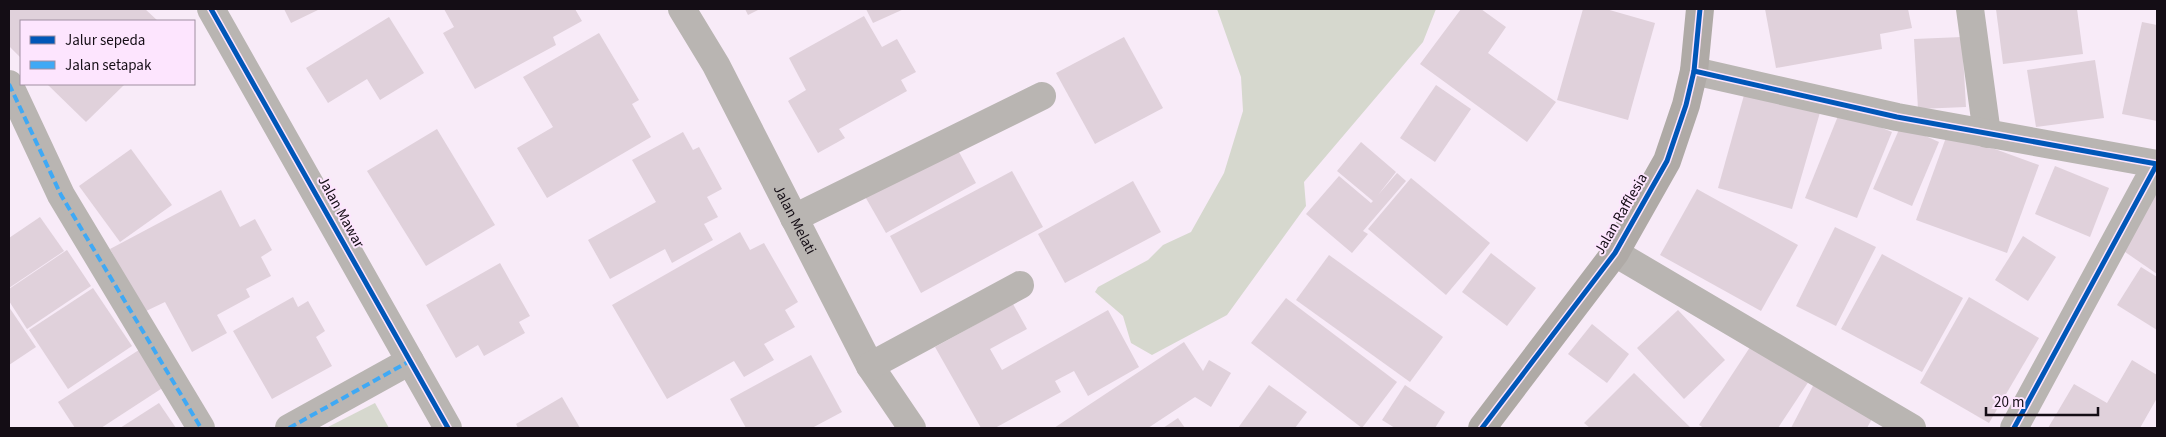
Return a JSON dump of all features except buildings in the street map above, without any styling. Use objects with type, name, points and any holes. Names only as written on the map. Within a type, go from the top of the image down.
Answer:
[{"type":"street","name":"Jalan Mawar","points":[[211,9],[448,428]]},
{"type":"street","name":"Jalan Melati","points":[[682,9],[716,65],[870,366],[912,428]]},
{"type":"street","name":"Jalan Rafflesia","points":[[1482,428],[1615,252],[1667,160],[1686,105],[1694,71],[1700,9]]},
{"type":"street","points":[[1970,9],[1987,134]]},
{"type":"street","points":[[1694,71],[1897,117],[2157,164],[2014,428]]},
{"type":"street","points":[[9,84],[62,195],[201,428]]},
{"type":"street","points":[[794,218],[1042,96]]},
{"type":"street","points":[[1615,252],[1912,428]]},
{"type":"street","points":[[870,366],[1020,286]]},
{"type":"street","points":[[289,428],[410,361]]},
{"type":"shaded area","points":[[1217,9],[1436,9],[1423,42],[1304,182],[1306,206],[1227,315],[1152,355],[1131,343],[1123,316],[1095,292],[1098,287],[1148,260],[1163,245],[1191,232],[1224,173],[1243,111],[1241,77]]},
{"type":"shaded area","points":[[375,403],[389,428],[326,428]]},
{"type":"marked path","points":[[9,84],[61,195],[201,428]]},
{"type":"marked path","points":[[289,428],[410,361]]},
{"type":"cycle path","points":[[211,9],[448,428]]},
{"type":"cycle path","points":[[1482,428],[1615,253],[1667,161],[1686,105],[1694,71],[1700,9]]},
{"type":"cycle path","points":[[1694,71],[1897,117],[2157,164],[2014,428]]}]
